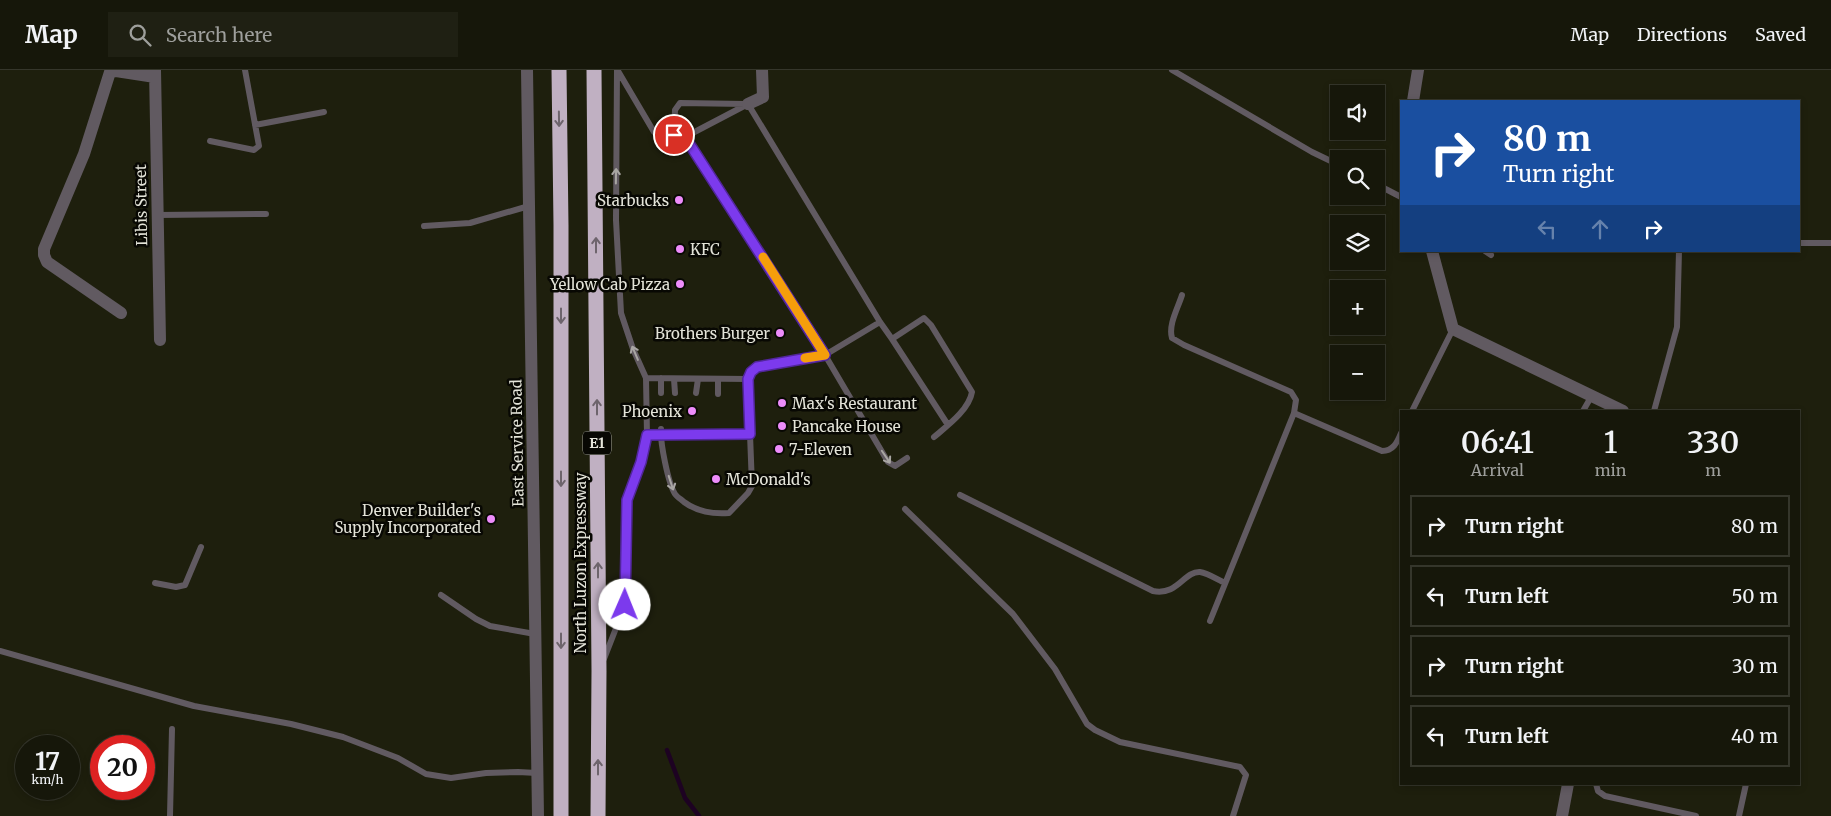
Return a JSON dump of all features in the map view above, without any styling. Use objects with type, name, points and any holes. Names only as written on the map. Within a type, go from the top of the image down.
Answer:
[{"type":"highway","name":"North Luzon Expressway","points":[[559,70],[561,225],[561,816]]},
{"type":"highway","name":"North Luzon Expressway","points":[[594,70],[599,672],[598,816]]},
{"type":"street","name":"East Service Road","points":[[527,70],[538,816]]},
{"type":"street","points":[[748,104],[763,97],[762,70]]},
{"type":"street","points":[[1413,100],[1418,70]]},
{"type":"street","points":[[121,313],[47,262],[44,249],[84,154],[110,72],[155,74]]},
{"type":"street","name":"Libis Street","points":[[155,74],[160,340]]},
{"type":"street","points":[[1432,252],[1452,329],[1621,410]]},
{"type":"street","points":[[1562,816],[1568,785]]},
{"type":"lane","points":[[210,141],[254,150],[257,150],[259,146],[245,70]]},
{"type":"lane","points":[[599,672],[625,605],[627,500],[641,462],[647,435],[646,378],[633,349],[621,314],[616,220],[617,70]]},
{"type":"lane","points":[[617,70],[654,132],[685,137],[748,104]]},
{"type":"lane","points":[[1172,70],[1330,161]]},
{"type":"lane","points":[[674,135],[675,110],[680,103],[748,104]]},
{"type":"lane","points":[[748,104],[880,322],[948,425]]},
{"type":"lane","points":[[255,125],[324,112]]},
{"type":"lane","points":[[685,137],[825,355],[888,462],[895,466],[907,458]]},
{"type":"lane","points":[[1385,189],[1400,196]]},
{"type":"lane","points":[[424,226],[470,223],[530,206]]},
{"type":"lane","points":[[157,215],[266,214]]},
{"type":"lane","points":[[1800,243],[1831,243]]},
{"type":"lane","points":[[1654,410],[1677,328],[1679,252]]},
{"type":"lane","points":[[1182,295],[1170,332],[1172,338],[1291,392],[1296,400],[1294,413],[1210,621]]},
{"type":"lane","points":[[892,339],[924,318],[931,325],[972,393],[963,409],[934,437]]},
{"type":"lane","points":[[661,432],[667,469],[675,495],[690,506],[707,513],[729,513],[752,486],[748,379],[751,372],[757,367],[825,355],[880,322]]},
{"type":"lane","points":[[1412,410],[1452,329]]},
{"type":"lane","points":[[646,378],[748,379]]},
{"type":"lane","points":[[661,378],[661,393]]},
{"type":"lane","points":[[674,378],[675,393]]},
{"type":"lane","points":[[696,393],[698,379]]},
{"type":"lane","points":[[718,379],[718,394]]},
{"type":"lane","points":[[1584,410],[1591,397]]},
{"type":"lane","points":[[1294,413],[1382,451],[1388,451],[1393,447],[1400,435]]},
{"type":"lane","points":[[647,435],[661,432],[750,434]]},
{"type":"lane","points":[[960,495],[1153,591],[1169,591],[1196,572],[1225,583]]},
{"type":"lane","points":[[905,509],[1012,614],[1055,669],[1087,724],[1120,742],[1243,769],[1246,775],[1233,816]]},
{"type":"lane","points":[[154,583],[176,587],[185,585],[202,547]]},
{"type":"lane","points":[[441,595],[476,619],[490,626],[535,634]]},
{"type":"lane","points":[[0,651],[194,706],[291,724],[343,737],[398,758],[426,774],[451,778],[502,772],[537,773]]},
{"type":"lane","points":[[170,816],[172,729]]},
{"type":"lane","points":[[1596,785],[1598,791],[1605,796],[1696,816]]},
{"type":"lane","points":[[1739,816],[1746,785]]},
{"type":"waterway","points":[[667,750],[685,798],[699,816]]},
{"type":"slow traffic","points":[[763,257],[825,355],[805,358]]},
{"type":"place","name":"Starbucks","points":[[679,200]]},
{"type":"place","name":"KFC","points":[[680,249]]},
{"type":"place","name":"Yellow Cab Pizza","points":[[680,284]]},
{"type":"place","name":"Brothers Burger","points":[[780,333]]},
{"type":"place","name":"Max's Restaurant","points":[[782,403]]},
{"type":"place","name":"Phoenix","points":[[692,411]]},
{"type":"place","name":"Pancake House","points":[[782,426]]},
{"type":"place","name":"7-Eleven","points":[[779,449]]},
{"type":"place","name":"McDonald's","points":[[716,479]]},
{"type":"place","name":"Denver Builder's Supply Incorporated","points":[[491,519]]},
{"type":"route","points":[[625,605],[627,500],[641,462],[647,435],[750,434],[748,379],[751,372],[757,367],[768,364],[825,355],[685,137],[674,135]]}]
